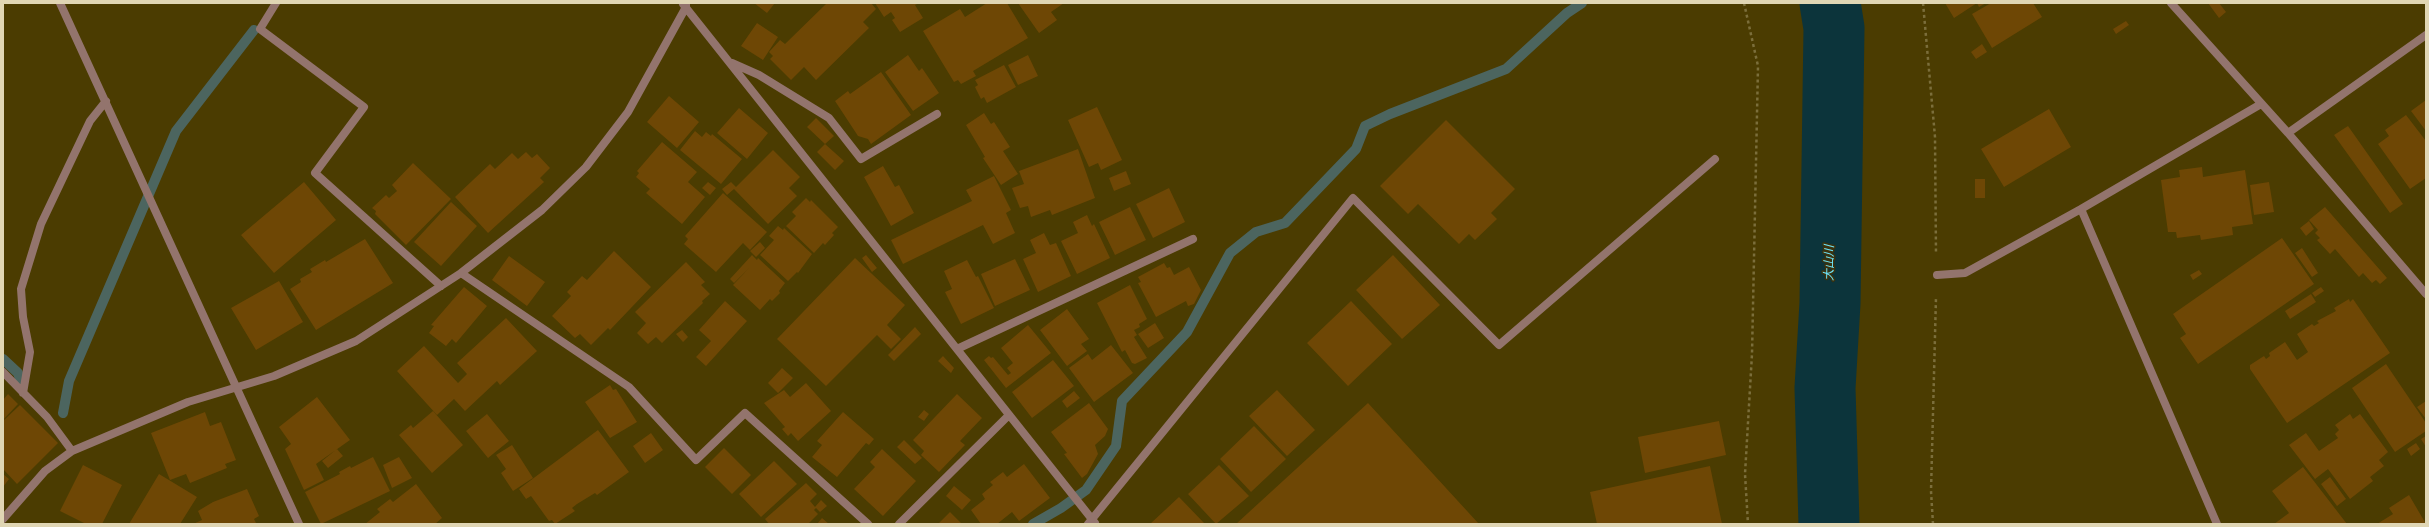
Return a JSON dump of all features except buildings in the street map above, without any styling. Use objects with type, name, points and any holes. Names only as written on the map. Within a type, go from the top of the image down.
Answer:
[{"type":"street","points":[[60,3],[299,524]]},
{"type":"street","points":[[276,3],[260,29],[364,107],[315,173],[442,286]]},
{"type":"street","points":[[2170,3],[2288,133],[2426,294]]},
{"type":"street","points":[[3,519],[45,471],[72,451],[188,402],[274,376],[356,341],[442,286],[461,272],[542,210],[586,167],[628,112],[685,4],[1009,415],[1092,523],[1353,198],[1499,345],[1715,159]]},
{"type":"street","points":[[2288,133],[2426,35]]},
{"type":"street","points":[[730,62],[760,75],[829,118],[861,159],[937,114]]},
{"type":"street","points":[[23,393],[30,352],[23,317],[21,289],[41,224],[90,121],[106,101]]},
{"type":"street","points":[[1936,275],[1964,273],[2081,209],[2261,104]]},
{"type":"street","points":[[2081,209],[2216,524]]},
{"type":"street","points":[[956,349],[1193,239]]},
{"type":"street","points":[[461,272],[628,387],[696,460],[745,413],[868,524]]},
{"type":"street","points":[[3,372],[47,417],[72,451]]},
{"type":"street","points":[[899,524],[1009,415]]},
{"type":"path","points":[[1744,3],[1758,66],[1752,354],[1745,474],[1748,524]]},
{"type":"waterway","points":[[1033,524],[1061,508],[1086,490],[1116,446],[1122,401],[1187,332],[1230,253],[1256,232],[1285,223],[1356,149],[1365,126],[1390,114],[1506,69],[1567,13],[1582,3]]},
{"type":"waterway","name":"大山川","points":[[1829,524],[1825,388],[1830,303],[1834,28],[1830,3]]},
{"type":"waterway","points":[[63,413],[69,381],[176,131],[254,30]]},
{"type":"waterway","points":[[3,359],[18,373],[20,379]]}]
